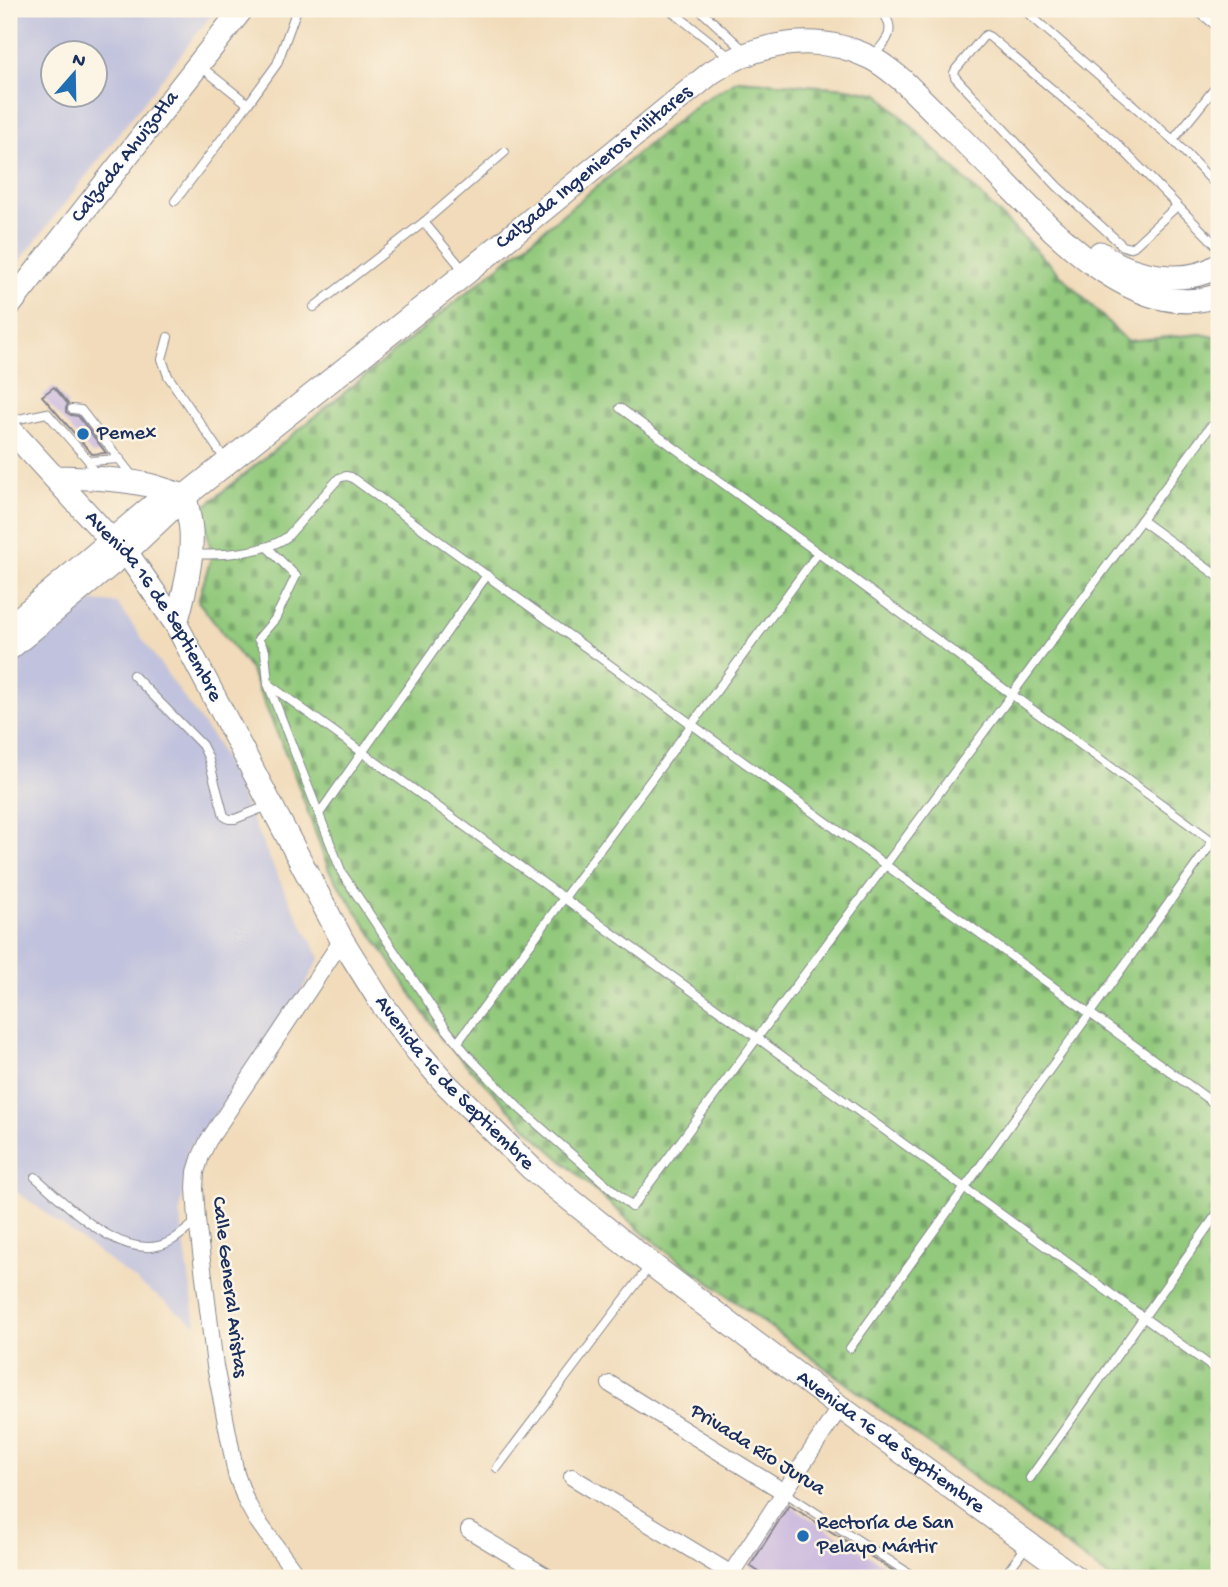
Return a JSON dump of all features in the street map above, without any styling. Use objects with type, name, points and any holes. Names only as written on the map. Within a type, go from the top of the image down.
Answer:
[{"type":"main road","name":"Calzada Ahuizotla","points":[[9,306],[242,9]]},
{"type":"main road","name":"Calzada Ingenieros Militares","points":[[9,649],[177,494],[712,72],[733,50],[802,42],[875,54],[917,78],[1033,188],[1078,235],[1107,258],[1142,273],[1166,277],[1212,270],[1219,265]]},
{"type":"main road","name":"Calzada Ingenieros Militares","points":[[875,54],[1053,231],[1092,264],[1125,285],[1155,296],[1183,300],[1208,299],[1219,295]]},
{"type":"main road","name":"Avenida 16 de Septiembre","points":[[9,428],[119,547],[176,624],[342,940],[382,1004],[446,1084],[531,1169],[651,1264],[840,1407],[1076,1578]]},
{"type":"main road","points":[[55,477],[92,470],[177,494],[191,529],[191,554],[176,624]]},
{"type":"main road","name":"Calzada Ingenieros Militares","points":[[9,628],[119,547]]},
{"type":"street","name":"Calle General Aristas","points":[[299,1578],[256,1519],[236,1474],[215,1366],[197,1220],[196,1172],[208,1141],[342,940]]},
{"type":"street","name":"Privada Río Jurua","points":[[610,1384],[784,1492]]},
{"type":"street","points":[[572,1477],[732,1577],[840,1407]]},
{"type":"street","points":[[469,1530],[549,1578]]},
{"type":"lane","points":[[175,201],[277,64],[297,9]]},
{"type":"lane","points":[[669,9],[733,50]]},
{"type":"lane","points":[[699,9],[733,50]]},
{"type":"lane","points":[[875,54],[890,35],[890,25],[880,9]]},
{"type":"lane","points":[[1023,9],[1173,140],[1219,187]]},
{"type":"lane","points":[[1195,9],[1219,27]]},
{"type":"lane","points":[[1177,206],[1134,246],[1123,246],[1057,186],[956,77],[956,69],[983,37],[990,37],[1115,142],[1219,248]]},
{"type":"lane","points":[[198,65],[248,104]]},
{"type":"lane","points":[[1173,140],[1219,83]]},
{"type":"lane","points":[[314,307],[424,222],[505,152]]},
{"type":"lane","points":[[424,222],[462,268]]},
{"type":"lane","points":[[167,337],[162,359],[168,376],[225,458]]},
{"type":"lane","points":[[72,408],[81,410],[138,483]]},
{"type":"lane","points":[[620,408],[1216,844]]},
{"type":"lane","points":[[9,421],[51,413],[92,470],[120,459]]},
{"type":"lane","points":[[267,547],[296,576],[275,619],[258,639],[265,651],[268,684],[342,873],[447,1030],[471,1059],[520,1109],[632,1207],[1210,426]]},
{"type":"lane","points":[[191,554],[212,555],[278,544],[339,478],[351,478],[1219,1107]]},
{"type":"lane","points":[[1141,520],[1219,577]]},
{"type":"lane","points":[[458,1042],[818,553]]},
{"type":"lane","points":[[320,814],[487,575]]},
{"type":"lane","points":[[133,676],[202,745],[208,757],[224,816],[235,819],[271,804]]},
{"type":"lane","points":[[268,684],[1219,1372]]},
{"type":"lane","points":[[850,1348],[1090,1013],[1216,844],[1219,833]]},
{"type":"lane","points":[[35,1177],[94,1227],[132,1246],[152,1248],[170,1242],[197,1220]]},
{"type":"lane","points":[[1030,1478],[1219,1212]]},
{"type":"lane","points":[[496,1468],[651,1264]]},
{"type":"lane","name":"Privada Río Jurua","points":[[784,1492],[916,1578]]},
{"type":"lane","points":[[1003,1578],[1028,1543]]},
{"type":"shaded area","points":[[9,9],[216,9],[9,275]]},
{"type":"shaded area","points":[[92,601],[117,603],[217,744],[285,892],[320,958],[283,1023],[187,1152],[180,1213],[196,1325],[9,1186],[9,668]]},
{"type":"green space","points":[[738,80],[847,88],[879,94],[1127,341],[1200,334],[1219,336],[1219,1578],[1110,1578],[644,1234],[537,1138],[441,1038],[329,870],[292,768],[250,669],[198,601],[212,555],[202,509],[699,103]]},
{"type":"building","name":"Pemex","points":[[54,387],[68,404],[66,412],[78,416],[106,453],[92,454],[42,396]]},
{"type":"building","name":"Rectoría de San Pelayo Mártir","points":[[789,1505],[904,1578],[768,1578],[750,1566]]},
{"type":"place","name":"Pemex","points":[[83,434]]},
{"type":"place","name":"Rectoría de San Pelayo Mártir","points":[[803,1536]]}]
